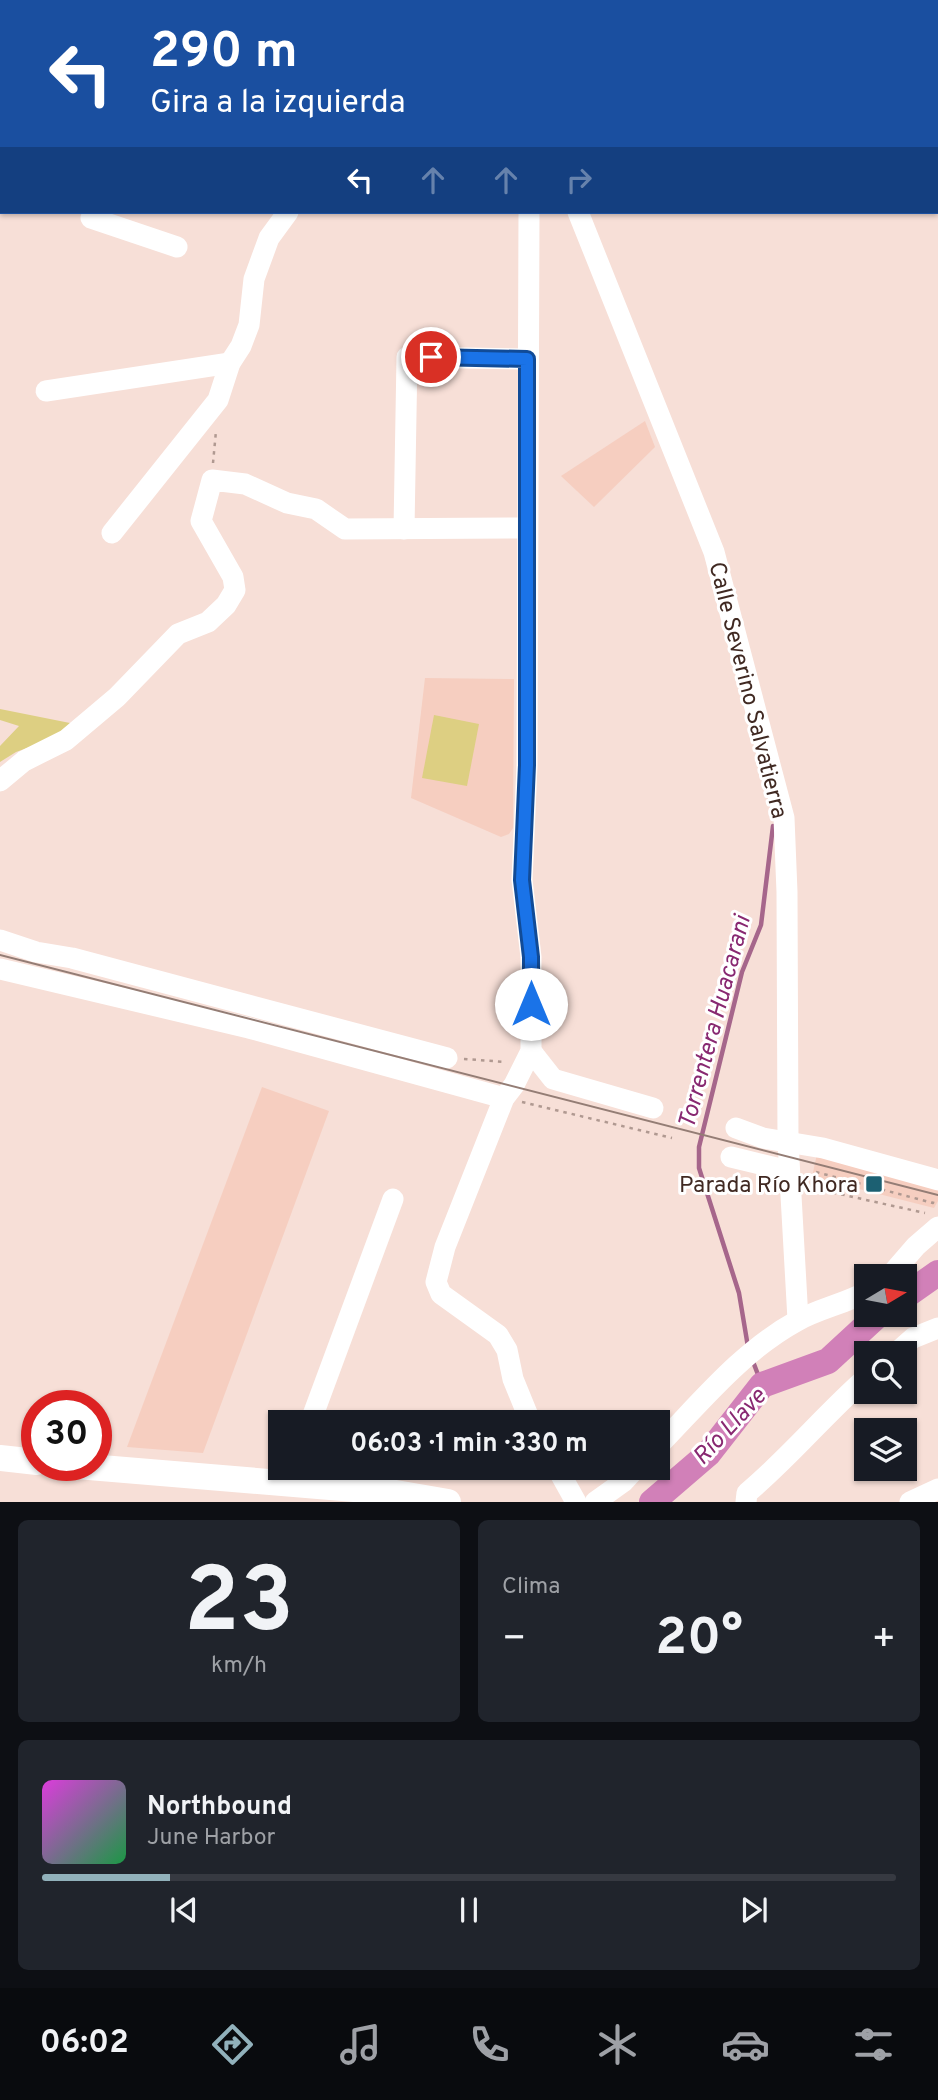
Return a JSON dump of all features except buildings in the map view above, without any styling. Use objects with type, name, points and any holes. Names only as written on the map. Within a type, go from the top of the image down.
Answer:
[{"type":"main road","points":[[0,1458],[21,1460]]},
{"type":"main road","points":[[112,1467],[268,1475]]},
{"type":"main road","points":[[315,1480],[448,1502]]},
{"type":"street","points":[[93,214],[91,218],[177,247]]},
{"type":"street","points":[[112,533],[218,400],[230,363],[241,346],[249,325],[254,279],[269,238],[287,214]]},
{"type":"street","points":[[526,1410],[513,1380],[507,1350],[498,1335],[441,1294],[436,1282],[445,1247],[504,1098],[514,1085],[531,1051],[531,957],[522,880],[527,765],[529,214]]},
{"type":"street","name":"Calle Severino Salvatierra","points":[[579,214],[714,552],[784,818],[788,1142],[798,1320]]},
{"type":"street","points":[[404,529],[407,357],[527,359]]},
{"type":"street","points":[[47,391],[230,363]]},
{"type":"street","points":[[0,782],[24,761],[66,740],[117,697],[177,634],[208,622],[226,605],[235,590],[233,577],[201,521],[212,480],[245,484],[287,503],[316,509],[345,529],[527,528]]},
{"type":"street","points":[[0,940],[36,952],[72,958],[447,1058]]},
{"type":"street","points":[[0,969],[249,1028],[504,1098]]},
{"type":"street","points":[[531,1051],[553,1079],[653,1108]]},
{"type":"street","points":[[736,1128],[763,1138],[823,1148],[936,1189]]},
{"type":"street","points":[[732,1157],[790,1177]]},
{"type":"street","points":[[315,1410],[393,1199]]},
{"type":"street","points":[[900,1264],[931,1220]]},
{"type":"street","points":[[670,1434],[750,1353],[798,1320],[854,1297]]},
{"type":"street","points":[[910,1341],[938,1328]]},
{"type":"street","points":[[746,1502],[747,1493],[788,1458],[828,1411],[854,1388]]},
{"type":"street","points":[[564,1480],[576,1502]]},
{"type":"street","points":[[595,1502],[625,1480]]},
{"type":"street","points":[[910,1502],[938,1489]]},
{"type":"path","points":[[212,480],[218,400]]},
{"type":"path","points":[[447,1058],[511,1062],[531,1051]]},
{"type":"path","points":[[504,1098],[672,1138]]},
{"type":"path","points":[[816,1172],[933,1203],[936,1189]]},
{"type":"path","points":[[790,1177],[931,1220]]},
{"type":"shaded area","points":[[645,421],[655,447],[594,507],[561,476]]},
{"type":"shaded area","points":[[425,678],[514,679],[513,828],[509,834],[501,837],[411,798]]},
{"type":"shaded area","points":[[0,709],[75,724],[52,739],[16,752],[0,762],[0,746],[19,726],[0,720]]},
{"type":"shaded area","points":[[434,715],[479,724],[467,786],[422,778]]},
{"type":"shaded area","points":[[262,1087],[329,1111],[203,1453],[127,1447]]},
{"type":"shaded area","points":[[817,1154],[938,1185],[938,1201],[934,1208],[812,1177]]},
{"type":"waterway","name":"Torrentera Huacarani","points":[[748,1347],[739,1293],[699,1168],[699,1147],[742,972],[761,925],[773,826]]},
{"type":"waterway","name":"Río Llave","points":[[917,1288],[938,1273]]},
{"type":"waterway","name":"Río Llave","points":[[652,1502],[708,1454],[762,1385],[828,1361],[865,1327]]},
{"type":"waterway","name":"Torrentera Huacarani","points":[[752,1359],[762,1385]]},
{"type":"tram line","points":[[0,955],[938,1195]]},
{"type":"place","name":"Parada Río Khora","points":[[874,1184]]},
{"type":"route","points":[[431,357],[527,359],[527,765],[522,880],[531,957],[531,1004]]}]
